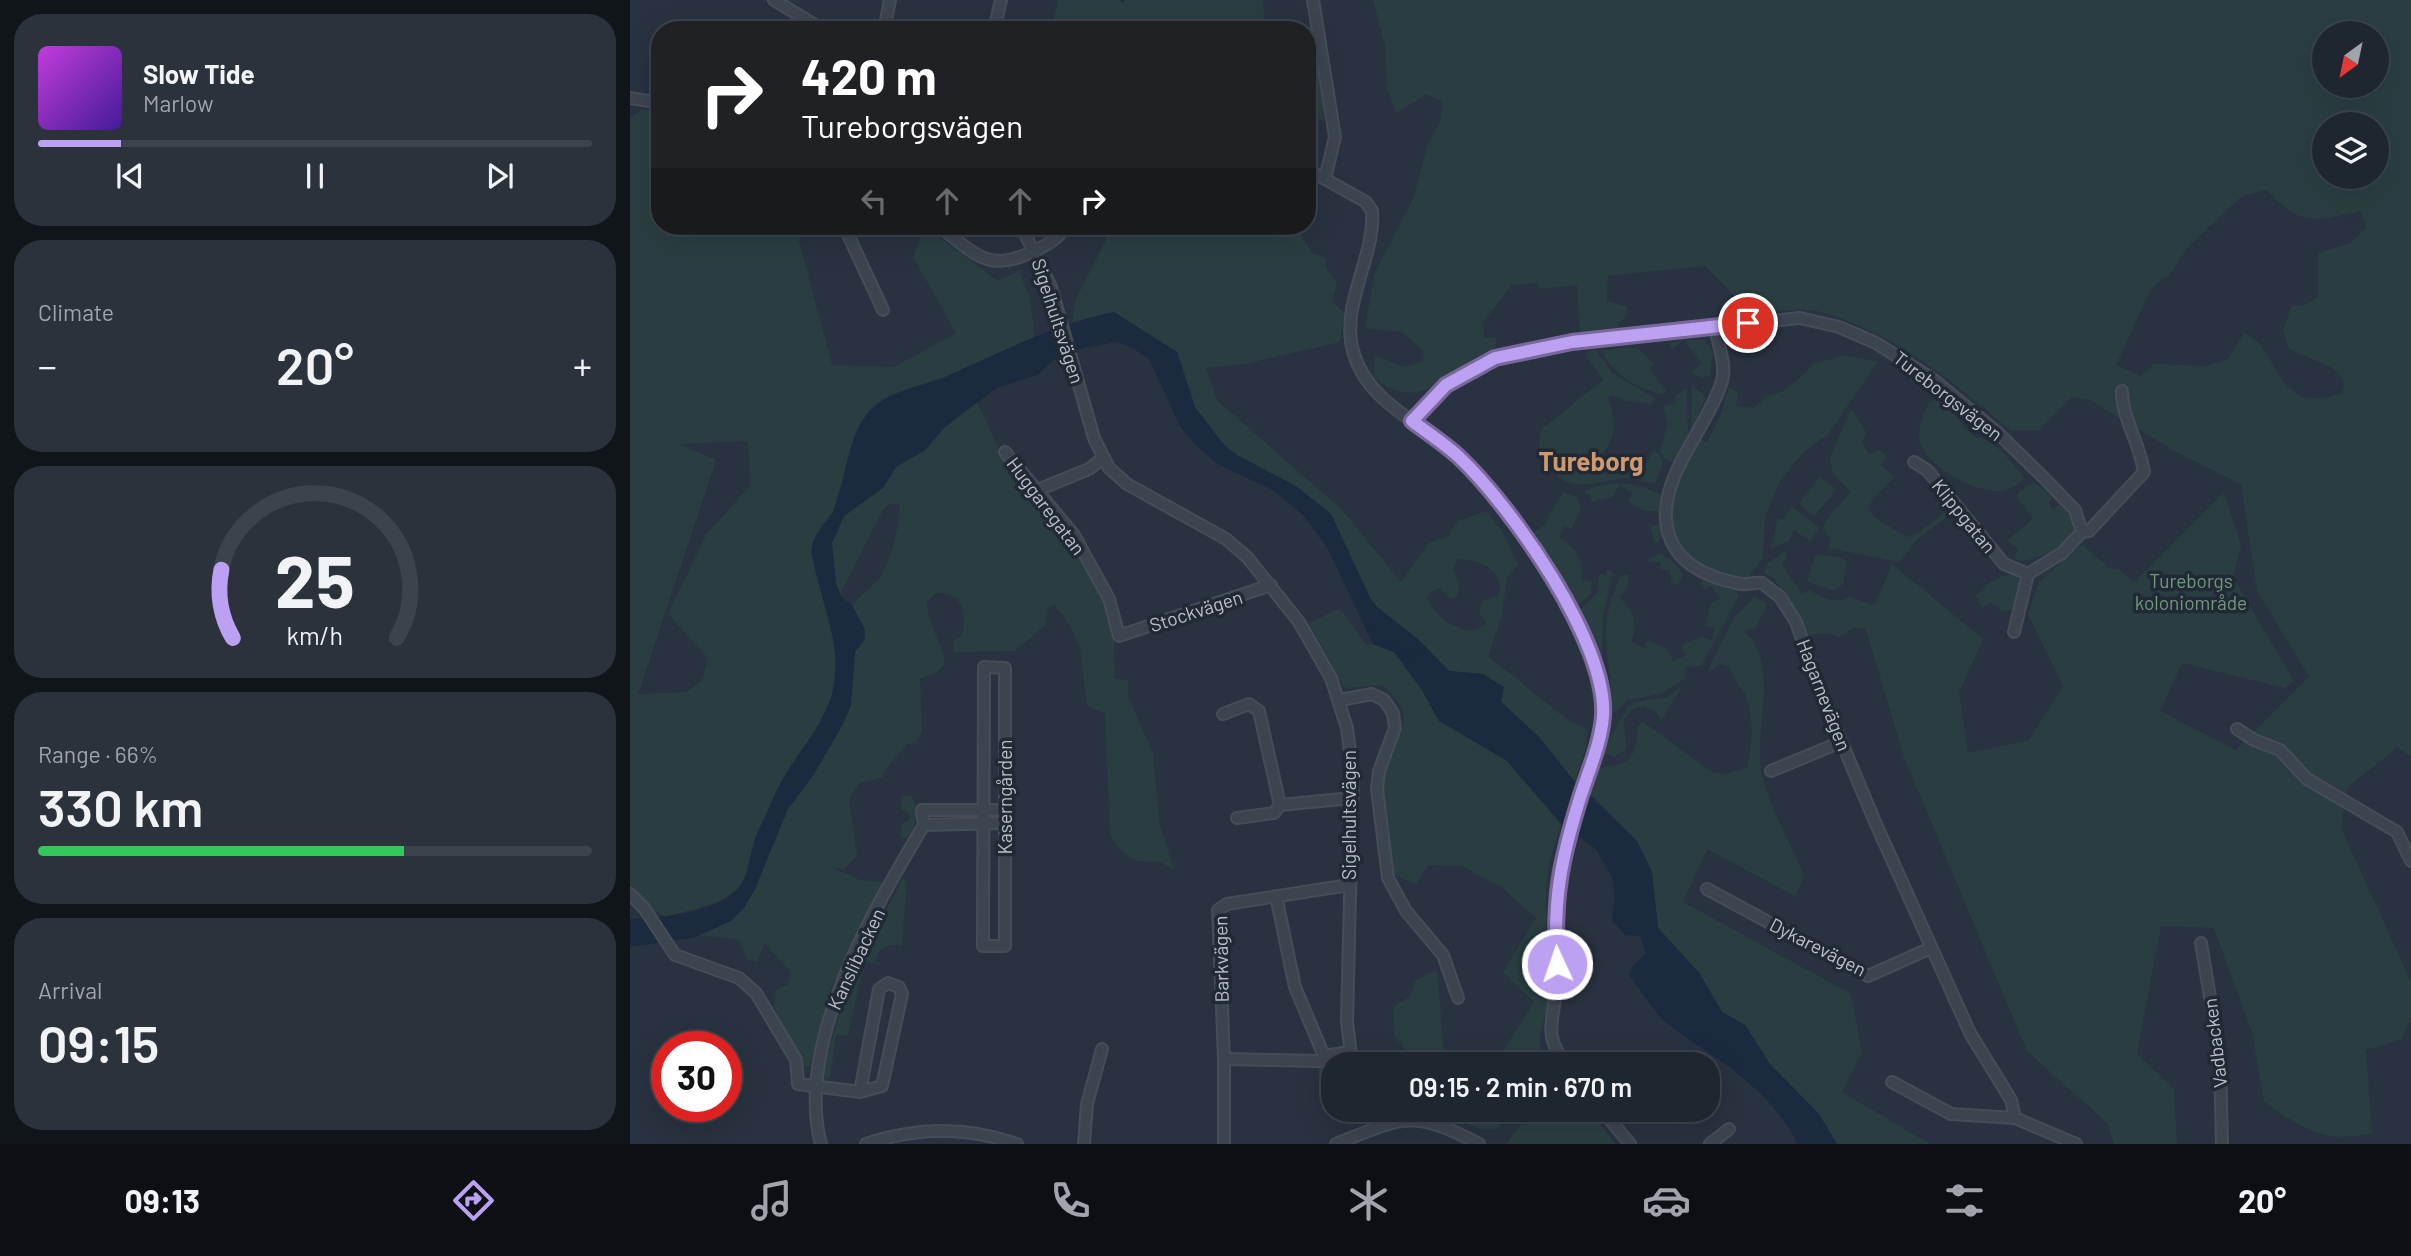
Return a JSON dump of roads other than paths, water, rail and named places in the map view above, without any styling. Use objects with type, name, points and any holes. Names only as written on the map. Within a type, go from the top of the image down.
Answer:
[{"type":"street","points":[[774,0],[808,21]]},
{"type":"street","points":[[886,21],[890,0]]},
{"type":"street","points":[[996,21],[1001,0]]},
{"type":"street","points":[[1313,0],[1335,137],[1325,179]]},
{"type":"street","points":[[630,99],[651,102]]},
{"type":"street","points":[[1316,174],[1366,202],[1373,215],[1353,309],[1353,352],[1371,386],[1385,401],[1458,456],[1477,475],[1532,547],[1568,606],[1590,655],[1602,693],[1601,727],[1564,848],[1556,890],[1557,964],[1551,1035],[1556,1052]]},
{"type":"street","points":[[848,235],[883,310]]},
{"type":"street","points":[[952,235],[991,262],[1003,263],[1035,251],[1058,235]]},
{"type":"street","name":"Sigelhultsvägen","points":[[1026,235],[1057,305],[1071,361],[1103,458],[1127,484],[1226,539],[1247,557],[1271,585],[1322,659],[1340,700],[1351,750],[1349,1052]]},
{"type":"street","name":"Tureborgsvägen","points":[[1412,421],[1446,385],[1495,358],[1572,342],[1800,318],[1839,327],[1876,342],[1934,380],[1999,434],[2075,510],[2082,532]]},
{"type":"street","name":"Hagarnevägen","points":[[1715,328],[1723,377],[1705,420],[1673,476],[1667,510],[1670,542],[1685,562],[1696,569],[1744,585],[1762,583],[1780,597],[1796,622],[1841,741],[1931,948],[1970,1033],[2006,1090],[2015,1118]]},
{"type":"street","points":[[2014,632],[2028,574],[2063,553],[2082,532],[2089,531],[2144,472],[2139,445],[2122,405],[2122,391]]},
{"type":"street","name":"Huggaregatan","points":[[1005,452],[1074,535],[1109,599],[1119,636]]},
{"type":"street","points":[[1035,491],[1089,469],[1103,458]]},
{"type":"street","name":"Klippgatan","points":[[1914,462],[1927,470],[2004,564],[2028,574]]},
{"type":"street","name":"Stockvägen","points":[[1119,636],[1271,585]]},
{"type":"street","name":"Kaserngården","points":[[984,667],[1005,668],[1005,946],[983,946],[984,810],[984,667]]},
{"type":"street","points":[[1340,700],[1372,694],[1384,700],[1393,713],[1395,728],[1378,771],[1377,789],[1388,878],[1406,911],[1443,956],[1458,998]]},
{"type":"street","points":[[1223,714],[1249,704],[1259,711],[1267,759],[1280,805]]},
{"type":"street","points":[[2236,729],[2254,740],[2280,750],[2308,779],[2397,832],[2411,861]]},
{"type":"street","points":[[1772,771],[1841,741]]},
{"type":"street","points":[[1237,818],[1274,813],[1280,805],[1352,798]]},
{"type":"street","points":[[1005,810],[922,810],[924,825],[1005,823]]},
{"type":"street","name":"Kanslibacken","points":[[821,1144],[815,1085],[824,1039],[840,987],[924,825]]},
{"type":"street","name":"Barkvägen","points":[[1224,1144],[1224,1059],[1218,909],[1227,904],[1349,885]]},
{"type":"street","name":"Dykarevägen","points":[[1707,889],[1868,976],[1931,948]]},
{"type":"street","points":[[630,894],[644,908],[668,948],[683,959],[729,974],[747,983],[777,1024],[796,1060],[798,1084],[860,1092],[880,1087],[883,1084],[902,994],[899,987],[892,982],[879,989],[860,1092]]},
{"type":"street","points":[[1276,896],[1295,987],[1322,1052]]},
{"type":"street","name":"Vadbacken","points":[[2201,943],[2220,1058],[2222,1144]]},
{"type":"street","points":[[1084,1144],[1087,1104],[1102,1049]]},
{"type":"street","points":[[1224,1059],[1321,1060]]},
{"type":"street","points":[[1892,1082],[1951,1114],[2015,1118],[2055,1138],[2076,1144]]},
{"type":"street","points":[[1336,1144],[1380,1125],[1416,1120],[1479,1144]]},
{"type":"street","points":[[1612,1122],[1630,1144]]},
{"type":"street","points":[[1710,1144],[1729,1129]]},
{"type":"street","points":[[866,1144],[917,1132],[948,1131],[980,1134],[1017,1144]]},
{"type":"water","points":[[1114,312],[1177,352],[1195,407],[1223,444],[1237,455],[1297,487],[1331,514],[1373,604],[1418,639],[1449,671],[1483,674],[1504,687],[1501,702],[1539,737],[1575,782],[1637,841],[1652,872],[1658,928],[1700,974],[1722,1012],[1745,1025],[1770,1064],[1819,1114],[1837,1144],[1798,1144],[1773,1106],[1742,1077],[1720,1061],[1720,1052],[1707,1052],[1659,1015],[1629,975],[1631,968],[1646,953],[1640,936],[1625,935],[1612,920],[1615,894],[1612,877],[1596,849],[1561,824],[1507,761],[1439,721],[1422,690],[1394,652],[1373,644],[1328,549],[1304,516],[1273,490],[1219,465],[1201,450],[1181,428],[1149,359],[1133,348],[1116,342],[1074,350],[1056,358],[1037,375],[997,388],[948,424],[924,451],[896,467],[883,488],[844,516],[832,543],[836,584],[842,598],[852,605],[865,630],[865,639],[855,652],[851,705],[843,724],[814,774],[788,809],[755,889],[744,908],[731,921],[692,938],[630,947],[630,919],[670,916],[700,910],[725,899],[740,886],[747,872],[754,840],[777,790],[826,710],[832,695],[836,663],[812,548],[816,535],[834,509],[855,435],[867,414],[894,394],[947,376],[1049,331]]},
{"type":"waterway","points":[[1366,607],[1375,619],[1408,648]]},
{"type":"district","name":"Tureborg","points":[[1591,462]]},
{"type":"park label","name":"Tureborgs koloniområde","points":[[2191,592]]}]
